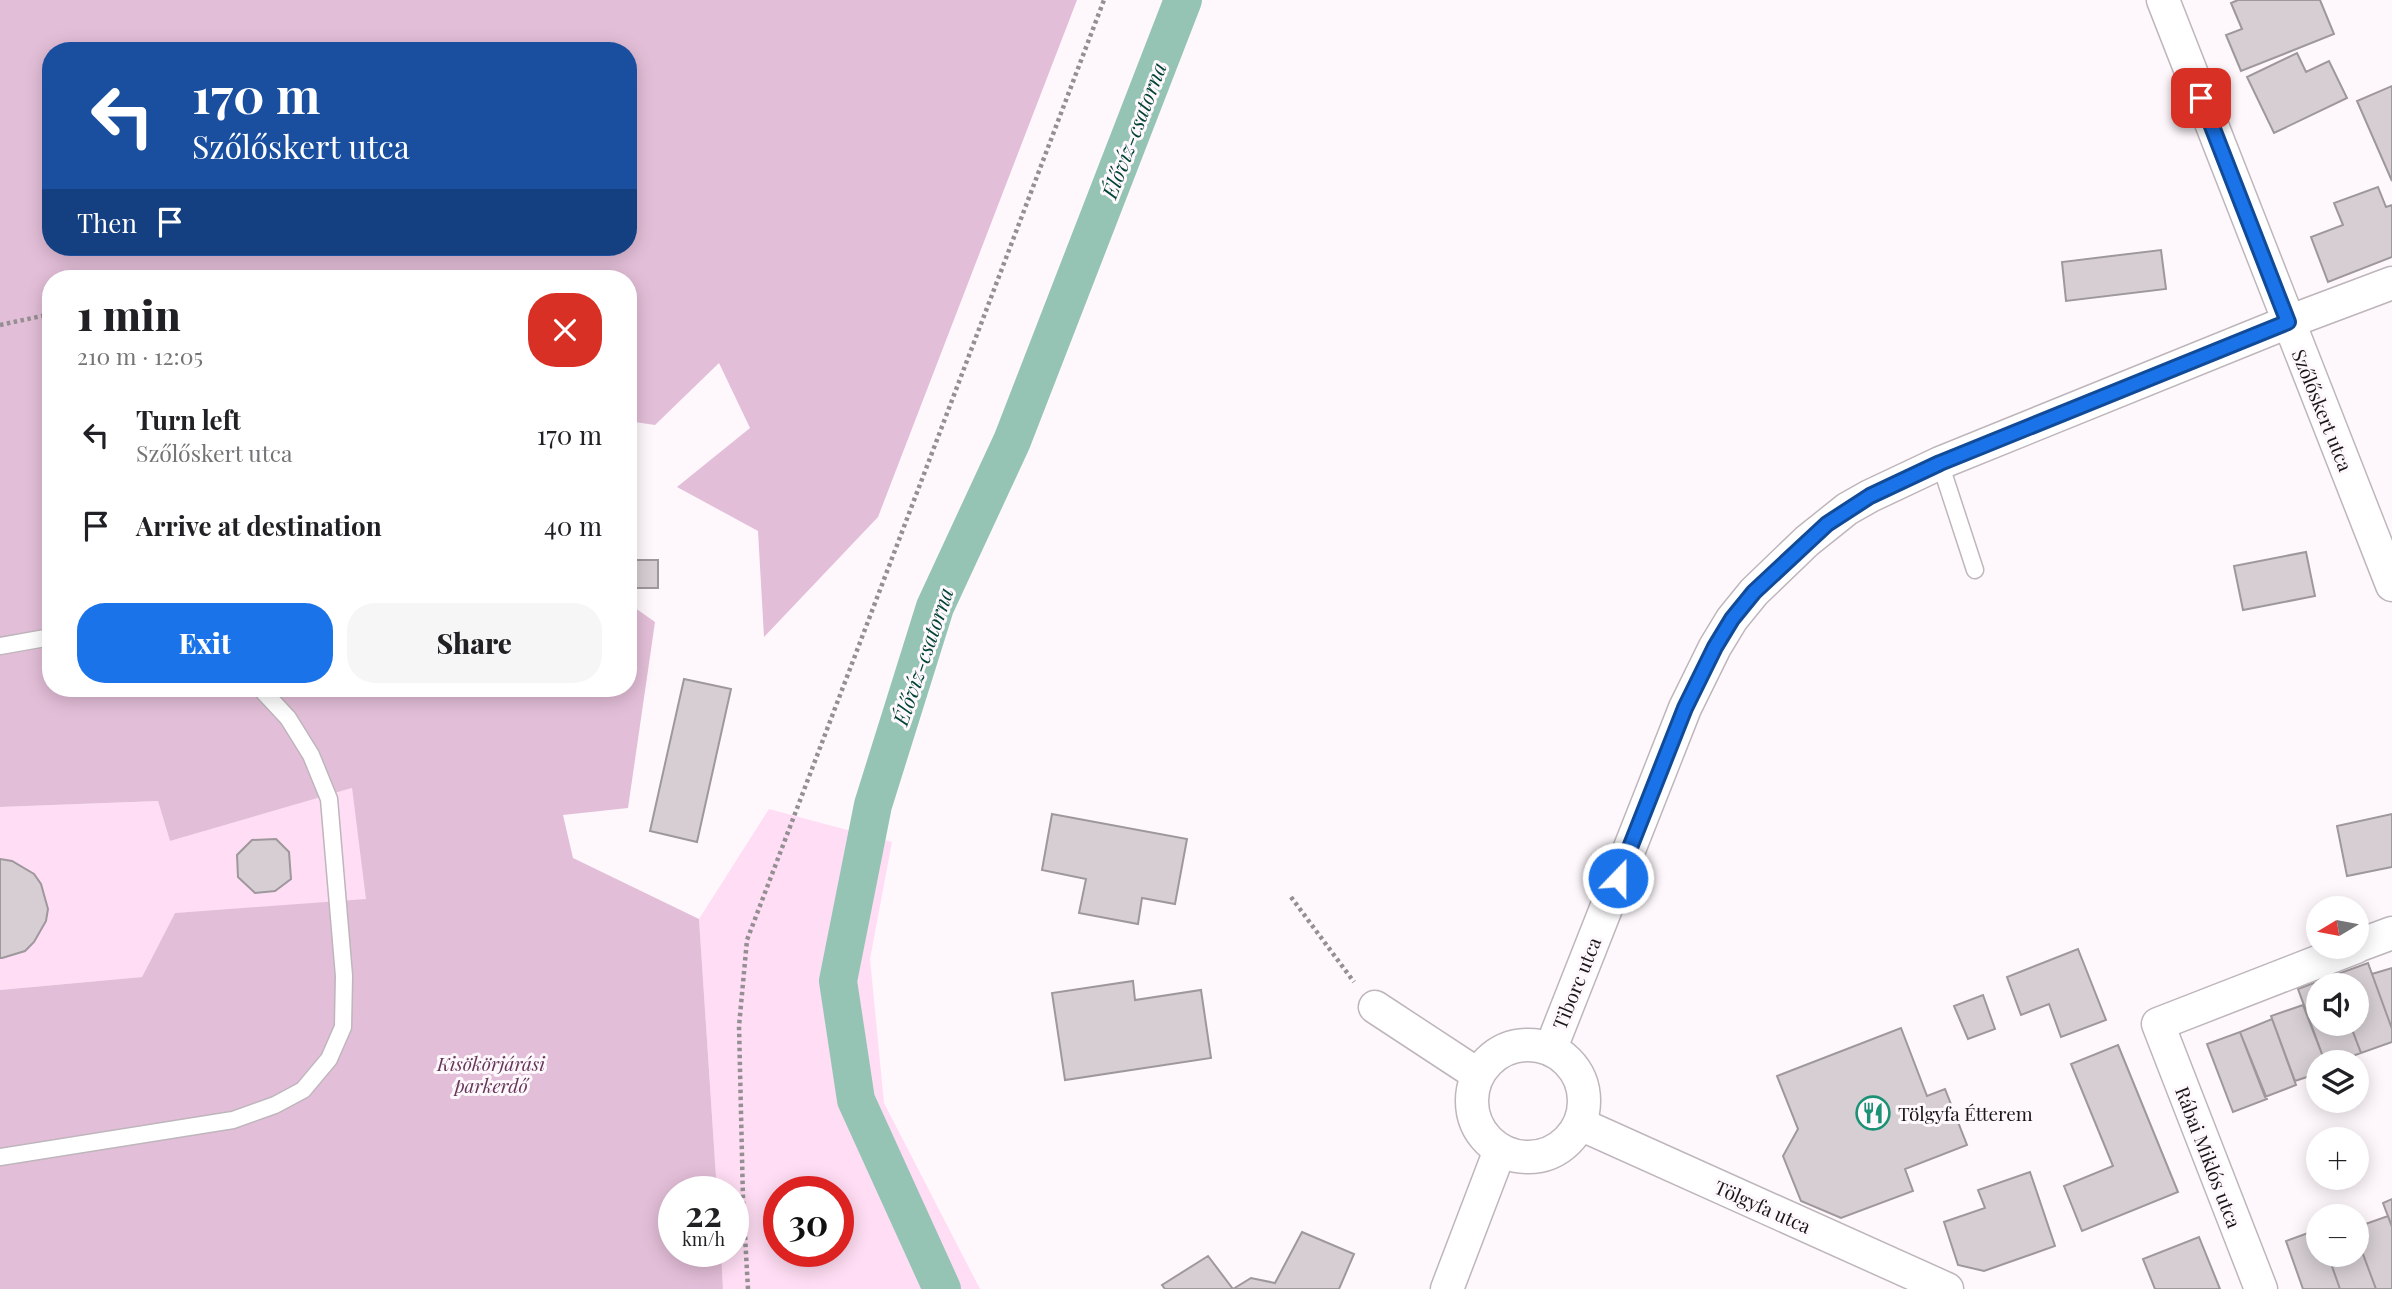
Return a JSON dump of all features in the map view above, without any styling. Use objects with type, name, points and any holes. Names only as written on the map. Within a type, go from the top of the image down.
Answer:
[{"type":"street","name":"Szőlőskert utca","points":[[2162,0],[2392,585]]},
{"type":"street","name":"Tiborc utca","points":[[1551,1048],[1685,708],[1732,619],[1776,570],[1827,524],[1870,496],[1940,463],[2288,322],[2392,283]]},
{"type":"street","points":[[2370,941],[2392,933]]},
{"type":"street","name":"Rábai Miklós utca","points":[[2261,1289],[2158,1024],[2324,959]]},
{"type":"street","points":[[1375,1007],[1477,1074]]},
{"type":"street","points":[[1521,1044],[1551,1048],[1572,1065],[1582,1083],[1585,1104],[1580,1124],[1563,1146],[1546,1155],[1522,1157],[1500,1150],[1488,1142],[1477,1127],[1471,1102],[1477,1074],[1495,1053],[1521,1044]]},
{"type":"street","name":"Tölgyfa utca","points":[[1580,1124],[1947,1289]]},
{"type":"street","points":[[1447,1289],[1500,1150]]},
{"type":"lane","points":[[1940,463],[1975,570]]},
{"type":"lane","points":[[0,646],[42,639]]},
{"type":"lane","points":[[0,1157],[233,1120],[275,1105],[303,1090],[329,1059],[343,1027],[344,989],[329,799],[311,755],[288,718],[268,697]]},
{"type":"path","points":[[748,1289],[739,1026],[747,940],[1104,0]]},
{"type":"path","points":[[0,325],[42,316]]},
{"type":"path","points":[[1291,897],[1375,1007]]},
{"type":"shaded area","points":[[352,788],[367,900],[175,913],[142,977],[0,990],[0,807],[158,801],[170,841]]},
{"type":"shaded area","points":[[769,809],[892,842],[870,959],[884,1103],[980,1289],[723,1289],[722,1267],[749,1267],[749,1176],[716,1176],[699,919]]},
{"type":"green space","name":"Kisökörjárási parkerdő","points":[[0,0],[1077,0],[878,517],[764,637],[758,531],[677,487],[750,428],[719,363],[655,425],[637,422],[637,270],[42,270],[42,697],[637,697],[637,609],[655,622],[628,808],[563,815],[573,858],[699,919],[716,1176],[658,1176],[658,1267],[722,1267],[723,1289],[0,1289],[0,990],[142,977],[175,913],[366,899],[352,788],[170,841],[158,801],[0,807]]},
{"type":"building","points":[[2238,0],[2320,0],[2334,34],[2241,71],[2226,35],[2242,29],[2231,3]]},
{"type":"building","points":[[2297,53],[2306,72],[2329,61],[2347,98],[2274,133],[2247,77]]},
{"type":"building","points":[[2392,86],[2392,181],[2357,101]]},
{"type":"building","points":[[2378,187],[2386,207],[2392,205],[2392,257],[2328,282],[2311,237],[2343,225],[2334,203]]},
{"type":"building","points":[[2161,250],[2166,289],[2066,301],[2062,262]]},
{"type":"building","points":[[2306,552],[2315,596],[2243,610],[2234,566]]},
{"type":"building","points":[[637,560],[658,560],[658,588],[637,588]]},
{"type":"building","points":[[684,679],[731,689],[697,842],[650,831]]},
{"type":"building","points":[[1052,814],[1187,839],[1175,904],[1142,898],[1138,924],[1079,913],[1086,879],[1042,870]]},
{"type":"building","points":[[2392,814],[2392,867],[2347,876],[2337,826]]},
{"type":"building","points":[[276,839],[289,852],[291,879],[275,891],[255,893],[238,877],[237,855],[252,840]]},
{"type":"building","points":[[0,859],[12,861],[34,874],[41,884],[48,909],[46,921],[34,942],[25,951],[2,958],[0,958]]},
{"type":"building","points":[[2078,949],[2106,1020],[2061,1037],[2049,1004],[2021,1015],[2007,977]]},
{"type":"building","points":[[2368,963],[2392,1029],[2392,1042],[2369,1050],[2360,1050],[2355,1036],[2369,1036],[2369,973],[2340,973]]},
{"type":"building","points":[[2392,968],[2392,1029],[2372,974]]},
{"type":"building","points":[[1133,981],[1135,1000],[1201,990],[1211,1058],[1065,1080],[1052,993]]},
{"type":"building","points":[[2306,986],[2306,1011],[2298,989]]},
{"type":"building","points":[[1983,995],[1995,1029],[1968,1039],[1954,1006]]},
{"type":"building","points":[[2303,1005],[2306,1013],[2306,1036],[2315,1036],[2320,1050],[2306,1050],[2306,1077],[2295,1081],[2271,1016]]},
{"type":"building","points":[[2272,1019],[2296,1085],[2265,1097],[2240,1032]]},
{"type":"building","name":"Tölgyfa Étterem","points":[[1901,1028],[1927,1096],[1945,1089],[1967,1145],[1905,1169],[1913,1191],[1841,1218],[1801,1201],[1783,1156],[1798,1129],[1777,1076]]},
{"type":"building","points":[[2240,1032],[2267,1099],[2233,1112],[2207,1044]]},
{"type":"building","points":[[2315,1036],[2355,1036],[2360,1050],[2321,1050]]},
{"type":"building","points":[[2118,1045],[2178,1192],[2082,1231],[2064,1186],[2113,1166],[2071,1064]]},
{"type":"building","points":[[2030,1172],[2055,1246],[1984,1271],[1958,1265],[1944,1222],[1985,1208],[1978,1190]]},
{"type":"building","points":[[2392,1199],[2392,1227],[2383,1203]]},
{"type":"building","points":[[2388,1216],[2392,1227],[2392,1289],[2376,1289],[2368,1267],[2369,1223]]},
{"type":"building","points":[[1302,1232],[1354,1254],[1339,1289],[1233,1289],[1251,1278],[1275,1283]]},
{"type":"building","points":[[2306,1234],[2306,1267],[2332,1267],[2340,1289],[2303,1289],[2286,1241]]},
{"type":"building","points":[[2199,1237],[2220,1289],[2155,1289],[2143,1259]]},
{"type":"building","points":[[1208,1256],[1233,1289],[1165,1289],[1162,1285]]},
{"type":"building","points":[[2332,1267],[2368,1267],[2376,1289],[2340,1289]]},
{"type":"waterway","name":"Élővíz-csatorna","points":[[942,1289],[856,1100],[838,981],[873,805],[935,607],[1012,441],[1183,0]]},
{"type":"place","name":"Tölgyfa Étterem","points":[[1873,1113]]},
{"type":"route","points":[[1618,878],[1685,708],[1715,647],[1732,619],[1754,592],[1827,524],[1870,496],[1940,463],[2288,322],[2201,98]]}]
